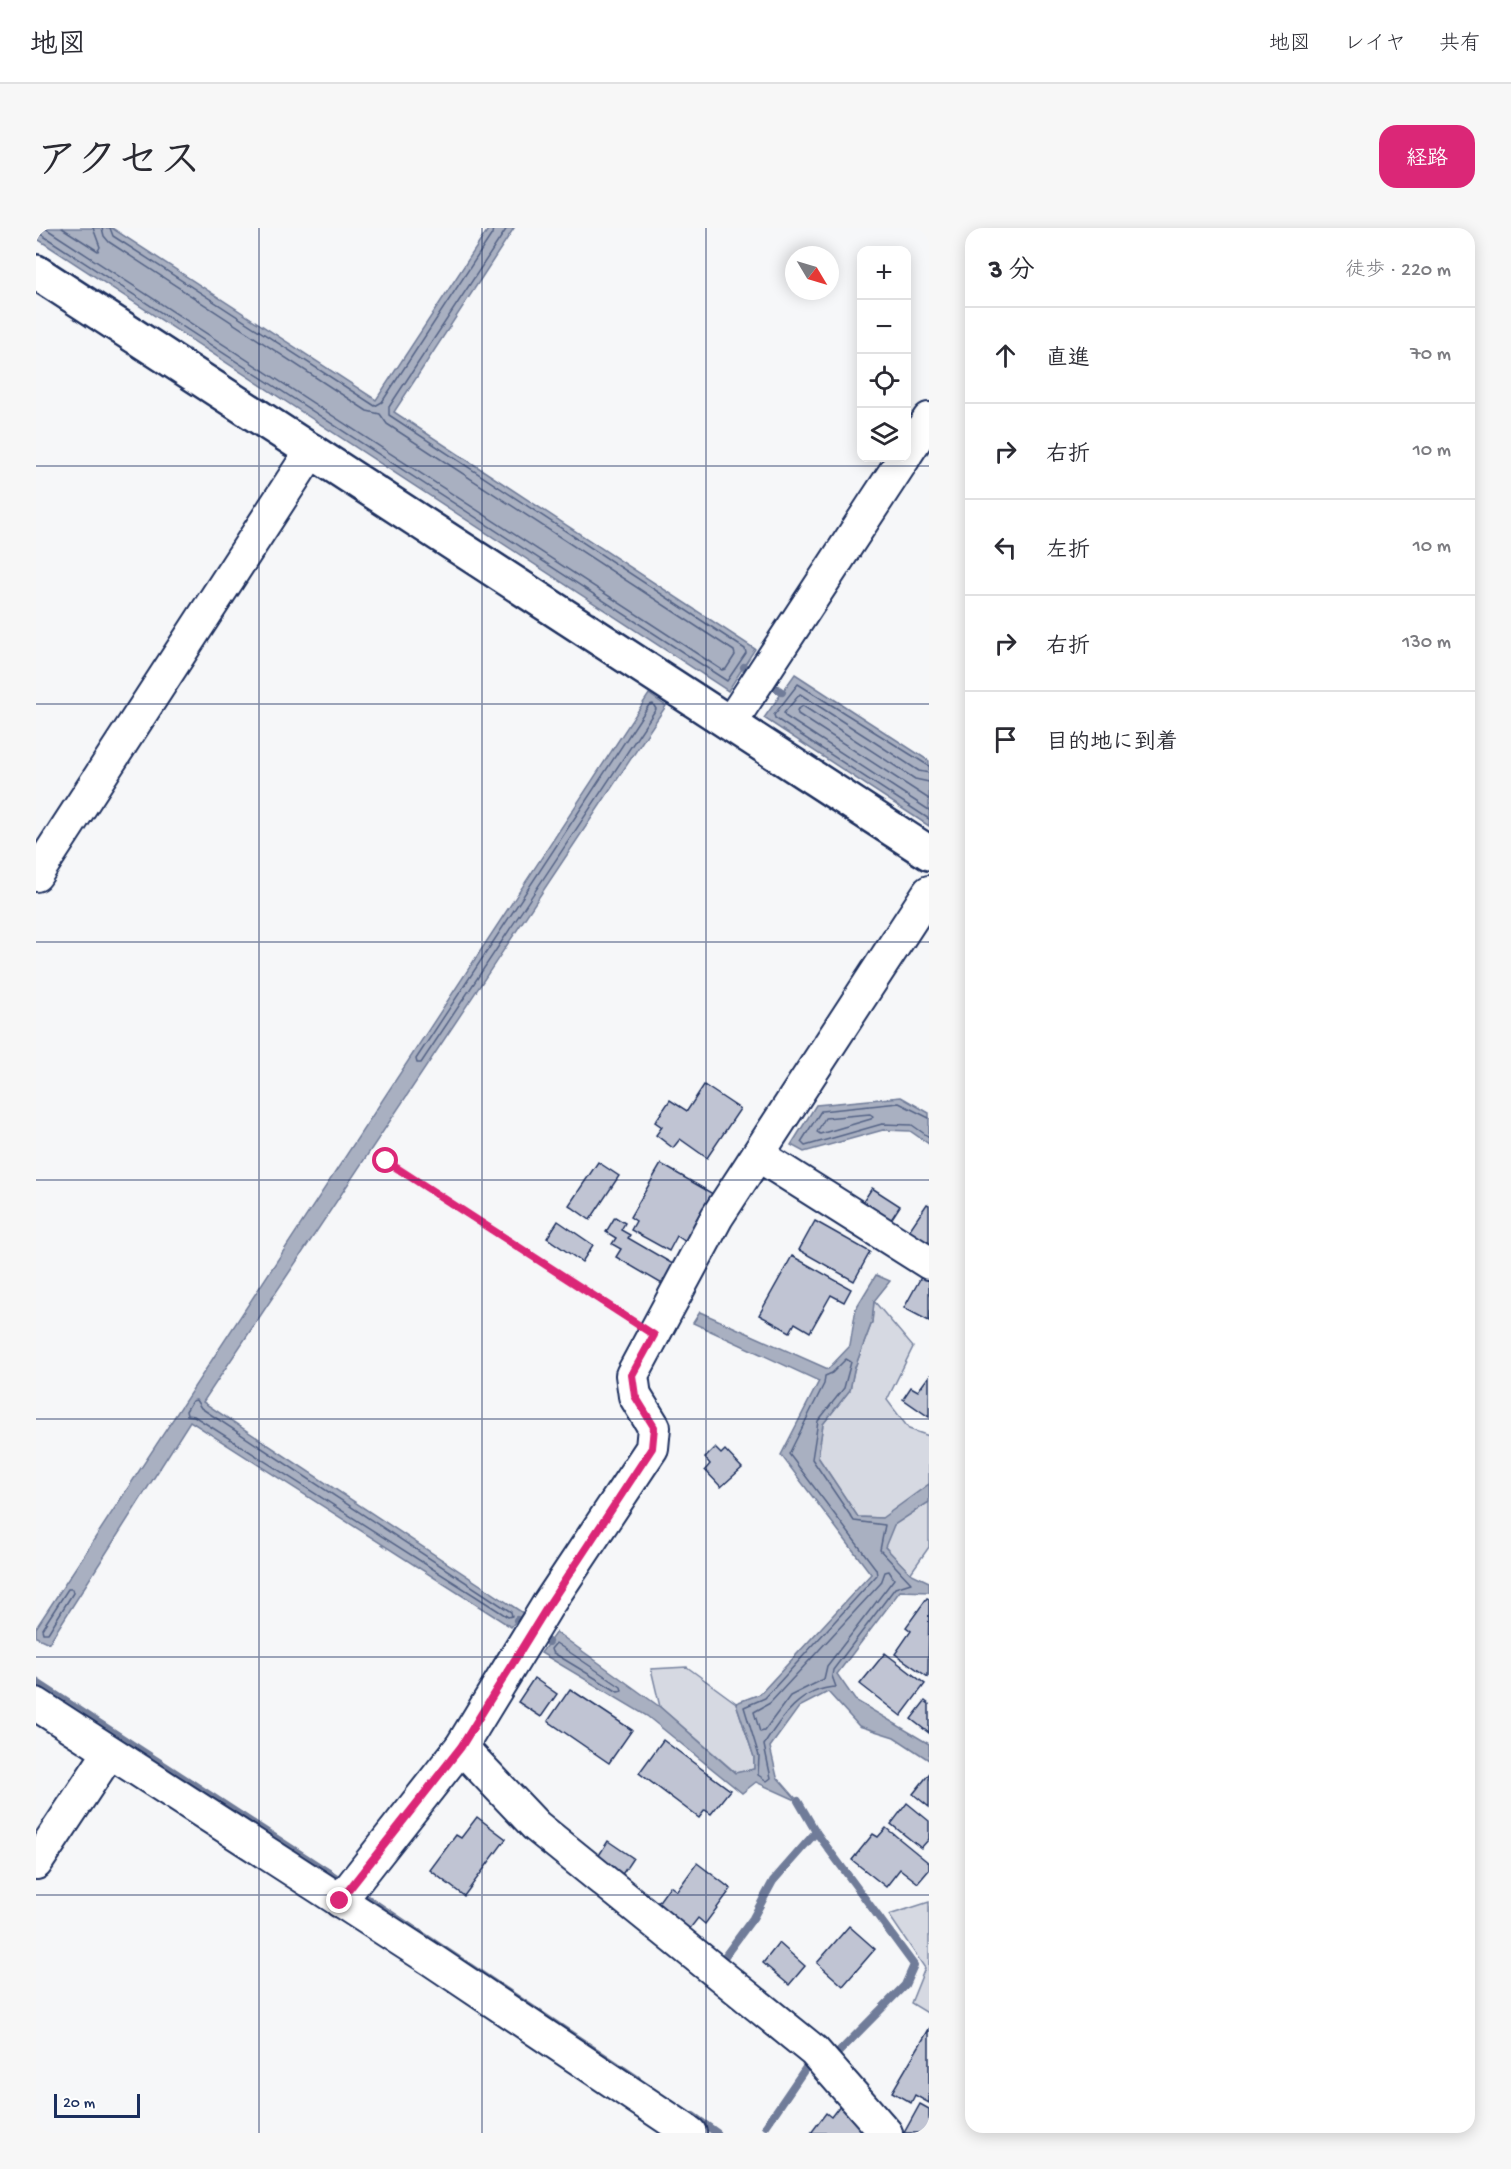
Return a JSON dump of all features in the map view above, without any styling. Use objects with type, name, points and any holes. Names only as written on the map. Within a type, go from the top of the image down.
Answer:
[{"type":"street","points":[[36,272],[731,722],[929,853]]},
{"type":"street","points":[[911,447],[929,419]]},
{"type":"street","points":[[36,875],[312,450]]},
{"type":"street","points":[[731,722],[901,462]]},
{"type":"street","points":[[340,1901],[461,1747],[532,1631],[652,1448],[654,1427],[635,1396],[632,1375],[717,1217],[929,892]]},
{"type":"street","points":[[758,1155],[929,1263]]},
{"type":"street","points":[[36,1704],[340,1901],[690,2133]]},
{"type":"street","points":[[461,1747],[536,1826],[814,2051],[885,2133]]},
{"type":"street","points":[[36,1863],[109,1752]]},
{"type":"path","points":[[386,1161],[654,1335]]},
{"type":"shaded area","points":[[874,1301],[913,1347],[887,1400],[909,1429],[929,1436],[929,1547],[910,1574],[885,1547],[882,1518],[858,1517],[818,1457],[823,1424],[850,1390],[854,1370],[872,1322]]},
{"type":"shaded area","points":[[687,1667],[736,1703],[754,1757],[754,1769],[736,1773],[660,1707],[651,1669]]},
{"type":"shaded area","points":[[929,1902],[929,2014],[911,2003],[925,1968],[889,1915]]},
{"type":"water","points":[[36,228],[112,228],[376,400],[489,228],[514,228],[394,412],[755,649],[728,691],[36,238]]},
{"type":"water","points":[[795,674],[929,761],[929,826],[764,718]]},
{"type":"water","points":[[649,694],[666,706],[203,1402],[523,1613],[511,1627],[190,1421],[49,1643],[36,1637],[36,1628]]},
{"type":"water","points":[[901,1097],[929,1113],[929,1144],[910,1131],[883,1130],[804,1152],[791,1145],[816,1105]]},
{"type":"water","points":[[876,1275],[890,1281],[874,1301],[872,1322],[854,1370],[850,1390],[823,1424],[818,1457],[858,1517],[882,1518],[929,1484],[929,1502],[894,1525],[885,1547],[910,1573],[929,1582],[929,1592],[900,1591],[837,1674],[855,1700],[929,1744],[929,1760],[894,1737],[859,1726],[828,1692],[799,1707],[770,1747],[777,1777],[798,1801],[756,1782],[742,1793],[647,1716],[541,1653],[556,1632],[660,1707],[735,1773],[754,1769],[754,1757],[736,1703],[760,1694],[871,1574],[781,1455],[819,1381],[693,1323],[700,1312],[828,1369],[850,1346],[856,1308]]},
{"type":"building","points":[[704,1085],[740,1109],[707,1158],[680,1139],[673,1148],[656,1135],[662,1127],[655,1122],[670,1100],[687,1111]]},
{"type":"building","points":[[598,1162],[619,1176],[590,1220],[569,1205]]},
{"type":"building","points":[[661,1164],[713,1194],[686,1242],[677,1236],[669,1251],[631,1230],[636,1221],[630,1217]]},
{"type":"building","points":[[872,1188],[900,1206],[887,1226],[859,1208]]},
{"type":"building","points":[[927,1204],[929,1205],[929,1246],[908,1232]]},
{"type":"building","points":[[615,1217],[625,1223],[621,1230],[630,1235],[628,1238],[673,1264],[662,1284],[616,1257],[621,1249],[612,1244],[616,1238],[606,1232]]},
{"type":"building","points":[[558,1221],[593,1245],[582,1262],[547,1238]]},
{"type":"building","points":[[815,1221],[870,1252],[854,1281],[799,1250]]},
{"type":"building","points":[[792,1256],[851,1289],[844,1302],[831,1295],[810,1332],[795,1323],[790,1332],[759,1315]]},
{"type":"building","points":[[925,1270],[929,1273],[929,1321],[904,1308]]},
{"type":"building","points":[[929,1376],[929,1417],[903,1399],[911,1387],[918,1391]]},
{"type":"building","points":[[715,1448],[721,1454],[725,1450],[742,1468],[721,1487],[705,1470],[710,1464],[705,1458]]},
{"type":"building","points":[[927,1598],[929,1599],[928,1677],[895,1654],[911,1631],[906,1627]]},
{"type":"building","points":[[885,1653],[925,1684],[901,1716],[860,1684]]},
{"type":"building","points":[[534,1678],[557,1694],[541,1717],[518,1702]]},
{"type":"building","points":[[570,1689],[632,1730],[609,1763],[548,1721]]},
{"type":"building","points":[[925,1701],[929,1704],[929,1733],[911,1719]]},
{"type":"building","points":[[663,1740],[730,1790],[711,1814],[705,1810],[699,1818],[639,1773]]},
{"type":"building","points":[[929,1774],[929,1807],[913,1794]]},
{"type":"building","points":[[907,1803],[929,1821],[929,1839],[921,1848],[891,1824]]},
{"type":"building","points":[[477,1817],[506,1839],[464,1896],[430,1870],[456,1835],[461,1838]]},
{"type":"building","points":[[886,1828],[929,1863],[929,1870],[918,1883],[900,1869],[886,1887],[852,1860],[873,1834],[878,1837]]},
{"type":"building","points":[[608,1841],[633,1858],[621,1876],[596,1860]]},
{"type":"building","points":[[697,1863],[731,1889],[705,1924],[698,1918],[688,1931],[655,1907],[670,1886],[677,1891]]},
{"type":"building","points":[[849,1926],[875,1949],[843,1986],[817,1963]]},
{"type":"building","points":[[779,1943],[805,1966],[789,1985],[763,1963]]},
{"type":"building","points":[[929,2029],[929,2103],[915,2095],[911,2103],[892,2092]]},
{"type":"building","points":[[841,2104],[865,2133],[811,2133],[826,2113],[831,2117]]},
{"type":"building","points":[[920,2104],[929,2109],[929,2133],[904,2133]]},
{"type":"waterway","points":[[744,667],[782,692]]},
{"type":"waterway","points":[[517,1620],[548,1642]]},
{"type":"waterway","points":[[36,1682],[346,1884]]},
{"type":"waterway","points":[[798,1801],[816,1832],[914,1965],[905,1985],[835,2056]]},
{"type":"waterway","points":[[725,1956],[753,1918],[773,1881],[816,1832]]},
{"type":"waterway","points":[[356,1891],[637,2079]]},
{"type":"waterway","points":[[766,2126],[807,2066]]},
{"type":"waterway","points":[[693,2116],[717,2133]]},
{"type":"route","points":[[340,1901],[461,1747],[548,1606],[652,1448],[654,1427],[635,1396],[632,1375],[654,1335],[386,1161]]}]
